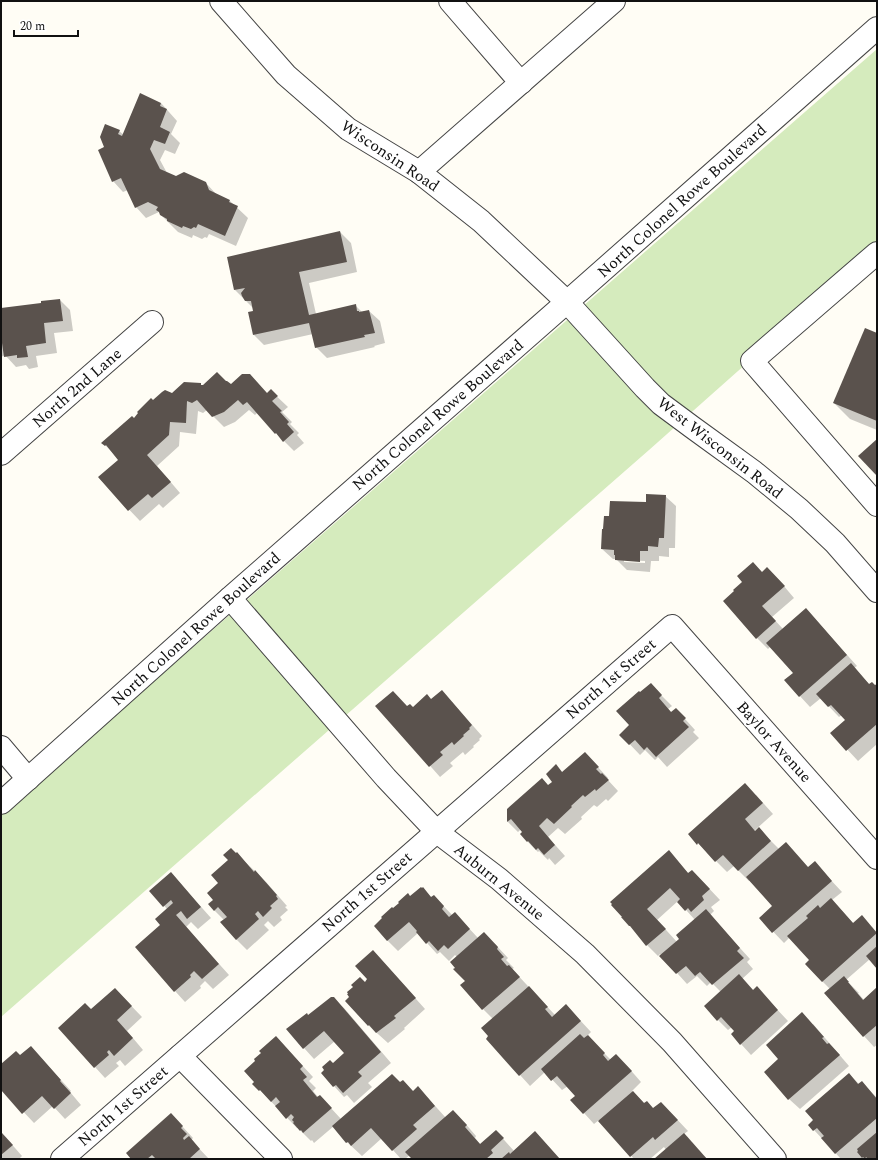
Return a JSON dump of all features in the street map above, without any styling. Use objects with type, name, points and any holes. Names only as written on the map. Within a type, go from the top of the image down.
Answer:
[{"type":"street","name":"Wisconsin Road","points":[[221,1],[286,75],[348,129],[419,172],[481,222],[567,302]]},
{"type":"street","points":[[450,1],[521,83]]},
{"type":"street","points":[[419,172],[614,1]]},
{"type":"street","name":"North Colonel Rowe Boulevard","points":[[1,803],[230,598],[877,28]]},
{"type":"street","points":[[877,253],[752,361],[877,505]]},
{"type":"street","name":"West Wisconsin Road","points":[[567,302],[644,388],[661,404],[754,472],[798,509],[835,543],[877,591]]},
{"type":"street","name":"North 2nd Lane","points":[[1,454],[152,322]]},
{"type":"street","name":"Auburn Avenue","points":[[230,598],[386,778],[437,832],[499,879],[585,954],[672,1042],[775,1159]]},
{"type":"street","name":"North 1st Street","points":[[62,1159],[672,626]]},
{"type":"street","name":"Baylor Avenue","points":[[672,626],[877,858]]},
{"type":"street","points":[[1,747],[28,779]]},
{"type":"street","points":[[180,1056],[281,1159]]},
{"type":"green space","points":[[877,49],[877,248],[649,450],[1,1017],[1,815]]},
{"type":"building","points":[[140,93],[161,103],[160,106],[167,109],[160,127],[170,132],[165,144],[154,140],[150,149],[160,169],[176,176],[184,172],[206,182],[209,190],[230,200],[229,202],[238,206],[225,236],[198,224],[196,228],[194,227],[191,229],[183,226],[182,228],[167,221],[167,219],[160,215],[156,210],[158,207],[148,202],[135,208],[121,178],[112,182],[98,150],[104,147],[100,137],[105,124],[120,130],[118,134],[122,136]]},
{"type":"building","points":[[340,231],[347,262],[299,272],[309,315],[356,304],[357,311],[359,312],[369,310],[375,333],[364,335],[365,337],[315,348],[309,323],[253,335],[248,312],[253,311],[251,301],[245,301],[242,296],[241,293],[245,288],[234,290],[227,257]]},
{"type":"building","points":[[60,299],[63,321],[44,323],[46,343],[26,346],[28,357],[17,358],[17,355],[4,357],[2,343],[1,344],[1,308]]},
{"type":"building","points":[[865,328],[877,333],[877,421],[833,403]]},
{"type":"building","points":[[217,372],[231,384],[242,374],[250,374],[267,393],[271,389],[278,396],[272,401],[282,411],[280,412],[289,422],[287,424],[294,432],[283,442],[247,402],[243,405],[238,400],[224,412],[212,417],[197,400],[192,403],[187,401],[186,423],[170,422],[169,435],[147,455],[171,482],[152,498],[148,494],[128,511],[98,477],[118,460],[106,445],[105,446],[101,443],[132,416],[134,418],[138,413],[137,412],[151,398],[153,400],[165,390],[172,393],[184,382],[201,383],[201,385],[203,385]]},
{"type":"building","points":[[877,439],[877,476],[858,456]]},
{"type":"building","points":[[646,494],[666,495],[664,538],[659,538],[658,547],[648,546],[648,551],[640,551],[640,562],[615,560],[614,550],[601,549],[604,516],[609,516],[610,501],[646,502]]},
{"type":"building","points":[[753,562],[762,572],[767,567],[785,586],[762,606],[776,621],[756,639],[723,601],[742,582],[737,576]]},
{"type":"building","points":[[806,608],[847,655],[799,697],[784,680],[793,673],[766,643]]},
{"type":"building","points":[[851,663],[869,684],[872,682],[875,685],[877,684],[877,724],[846,751],[830,733],[845,720],[831,705],[828,707],[816,694]]},
{"type":"building","points":[[651,683],[662,695],[659,698],[671,712],[676,708],[686,718],[683,721],[689,727],[656,757],[647,747],[644,750],[635,740],[629,745],[619,735],[629,725],[616,711],[639,691],[640,692]]},
{"type":"building","points":[[442,690],[472,725],[463,735],[464,736],[454,745],[452,742],[440,752],[443,755],[429,767],[375,706],[393,691],[407,706],[410,704],[413,707],[427,694],[431,699]]},
{"type":"building","points":[[585,752],[599,767],[596,769],[609,780],[596,791],[595,789],[585,797],[583,795],[554,824],[547,818],[539,826],[555,845],[544,855],[538,848],[536,850],[528,841],[527,842],[520,834],[522,832],[511,819],[507,822],[507,809],[542,778],[548,785],[552,782],[546,774],[556,764],[562,772]]},
{"type":"building","points":[[745,783],[763,803],[745,819],[755,831],[759,827],[771,841],[738,871],[723,855],[715,862],[688,834]]},
{"type":"building","points":[[786,842],[808,867],[815,861],[832,881],[772,933],[759,918],[772,906],[746,877]]},
{"type":"building","points":[[231,848],[236,853],[237,852],[254,872],[255,870],[277,895],[276,896],[278,899],[270,906],[272,908],[263,917],[258,911],[255,914],[259,919],[236,940],[220,922],[227,917],[218,907],[214,911],[208,904],[213,900],[207,893],[218,883],[211,875],[228,860],[223,855]]},
{"type":"building","points":[[669,850],[688,873],[692,870],[710,889],[702,896],[704,900],[691,912],[688,908],[685,911],[677,902],[680,899],[670,888],[647,909],[666,929],[646,946],[610,902]]},
{"type":"building","points":[[171,872],[201,907],[187,919],[181,911],[176,915],[219,964],[202,979],[194,971],[190,975],[191,977],[174,992],[135,947],[160,925],[155,919],[173,903],[171,900],[163,907],[149,891]]},
{"type":"building","points":[[423,887],[431,897],[434,895],[444,906],[442,909],[449,917],[455,912],[470,929],[448,949],[444,945],[438,951],[429,941],[426,944],[409,922],[387,941],[374,926],[382,918],[381,917],[399,903],[398,902],[408,893],[410,896]]},
{"type":"building","points":[[831,898],[853,923],[862,915],[877,933],[822,982],[805,964],[809,960],[787,936],[808,918],[806,916],[818,905],[820,908]]},
{"type":"building","points":[[706,909],[740,948],[737,951],[744,958],[712,985],[700,972],[695,976],[686,966],[676,974],[659,956],[679,939],[676,935]]},
{"type":"building","points":[[484,932],[498,947],[497,949],[504,957],[501,959],[520,977],[482,1010],[460,985],[465,981],[453,969],[455,968],[450,962]]},
{"type":"building","points":[[877,946],[877,969],[866,956]]},
{"type":"building","points":[[373,950],[416,998],[394,1016],[396,1018],[376,1033],[345,1001],[349,997],[347,992],[353,987],[351,985],[360,977],[365,982],[367,979],[355,966]]},
{"type":"building","points":[[739,974],[753,990],[757,986],[778,1010],[740,1045],[731,1034],[734,1031],[721,1017],[717,1021],[704,1006]]},
{"type":"building","points":[[844,976],[863,1000],[877,987],[877,1025],[863,1037],[824,993]]},
{"type":"building","points":[[529,986],[548,1007],[545,1009],[552,1017],[566,1004],[581,1021],[519,1076],[486,1039],[488,1036],[481,1028]]},
{"type":"building","points":[[115,988],[132,1006],[117,1020],[133,1038],[114,1056],[109,1050],[107,1052],[109,1055],[94,1068],[58,1028],[85,1003],[91,1009]]},
{"type":"building","points":[[331,997],[334,997],[381,1052],[358,1072],[362,1076],[343,1093],[336,1085],[333,1087],[321,1073],[324,1070],[322,1067],[330,1060],[333,1063],[344,1053],[324,1031],[303,1049],[286,1029],[307,1013],[308,1015]]},
{"type":"building","points":[[802,1012],[824,1037],[822,1038],[827,1044],[829,1043],[840,1055],[788,1100],[764,1072],[778,1059],[766,1045]]},
{"type":"building","points":[[580,1034],[584,1038],[588,1035],[605,1053],[603,1055],[608,1061],[616,1054],[632,1071],[583,1114],[570,1100],[575,1096],[557,1076],[551,1081],[541,1069]]},
{"type":"building","points":[[276,1036],[303,1066],[300,1069],[307,1077],[303,1080],[317,1097],[320,1095],[332,1108],[303,1133],[293,1123],[294,1122],[292,1120],[294,1117],[291,1114],[286,1119],[275,1106],[280,1102],[276,1097],[271,1102],[252,1084],[254,1082],[244,1071],[261,1053],[259,1051]]},
{"type":"building","points":[[31,1046],[71,1093],[54,1109],[42,1096],[22,1114],[1,1090],[1,1064],[16,1051],[20,1055]]},
{"type":"building","points":[[849,1073],[858,1084],[862,1081],[877,1099],[877,1118],[835,1154],[821,1138],[824,1136],[817,1128],[813,1131],[808,1125],[813,1120],[805,1111]]},
{"type":"building","points":[[392,1074],[400,1082],[403,1080],[413,1091],[418,1086],[435,1106],[413,1125],[417,1129],[392,1151],[371,1128],[351,1146],[348,1142],[346,1143],[332,1126]]},
{"type":"building","points":[[633,1091],[644,1103],[647,1101],[653,1108],[661,1102],[678,1120],[655,1140],[653,1137],[630,1157],[598,1121]]},
{"type":"building","points":[[453,1110],[467,1125],[465,1127],[480,1144],[496,1130],[504,1138],[491,1150],[493,1153],[486,1159],[412,1159],[405,1152]]},
{"type":"building","points":[[171,1113],[183,1126],[181,1128],[187,1134],[183,1138],[184,1140],[189,1136],[200,1149],[189,1159],[156,1159],[152,1155],[147,1159],[131,1159],[126,1153]]},
{"type":"building","points":[[535,1131],[560,1159],[501,1159],[509,1152],[510,1154]]},
{"type":"building","points":[[1,1132],[13,1145],[1,1155]]},
{"type":"building","points":[[877,1132],[877,1159],[868,1159],[866,1157],[865,1159],[863,1157],[862,1158],[857,1152],[857,1149]]},
{"type":"building","points":[[684,1133],[707,1159],[654,1159]]}]
